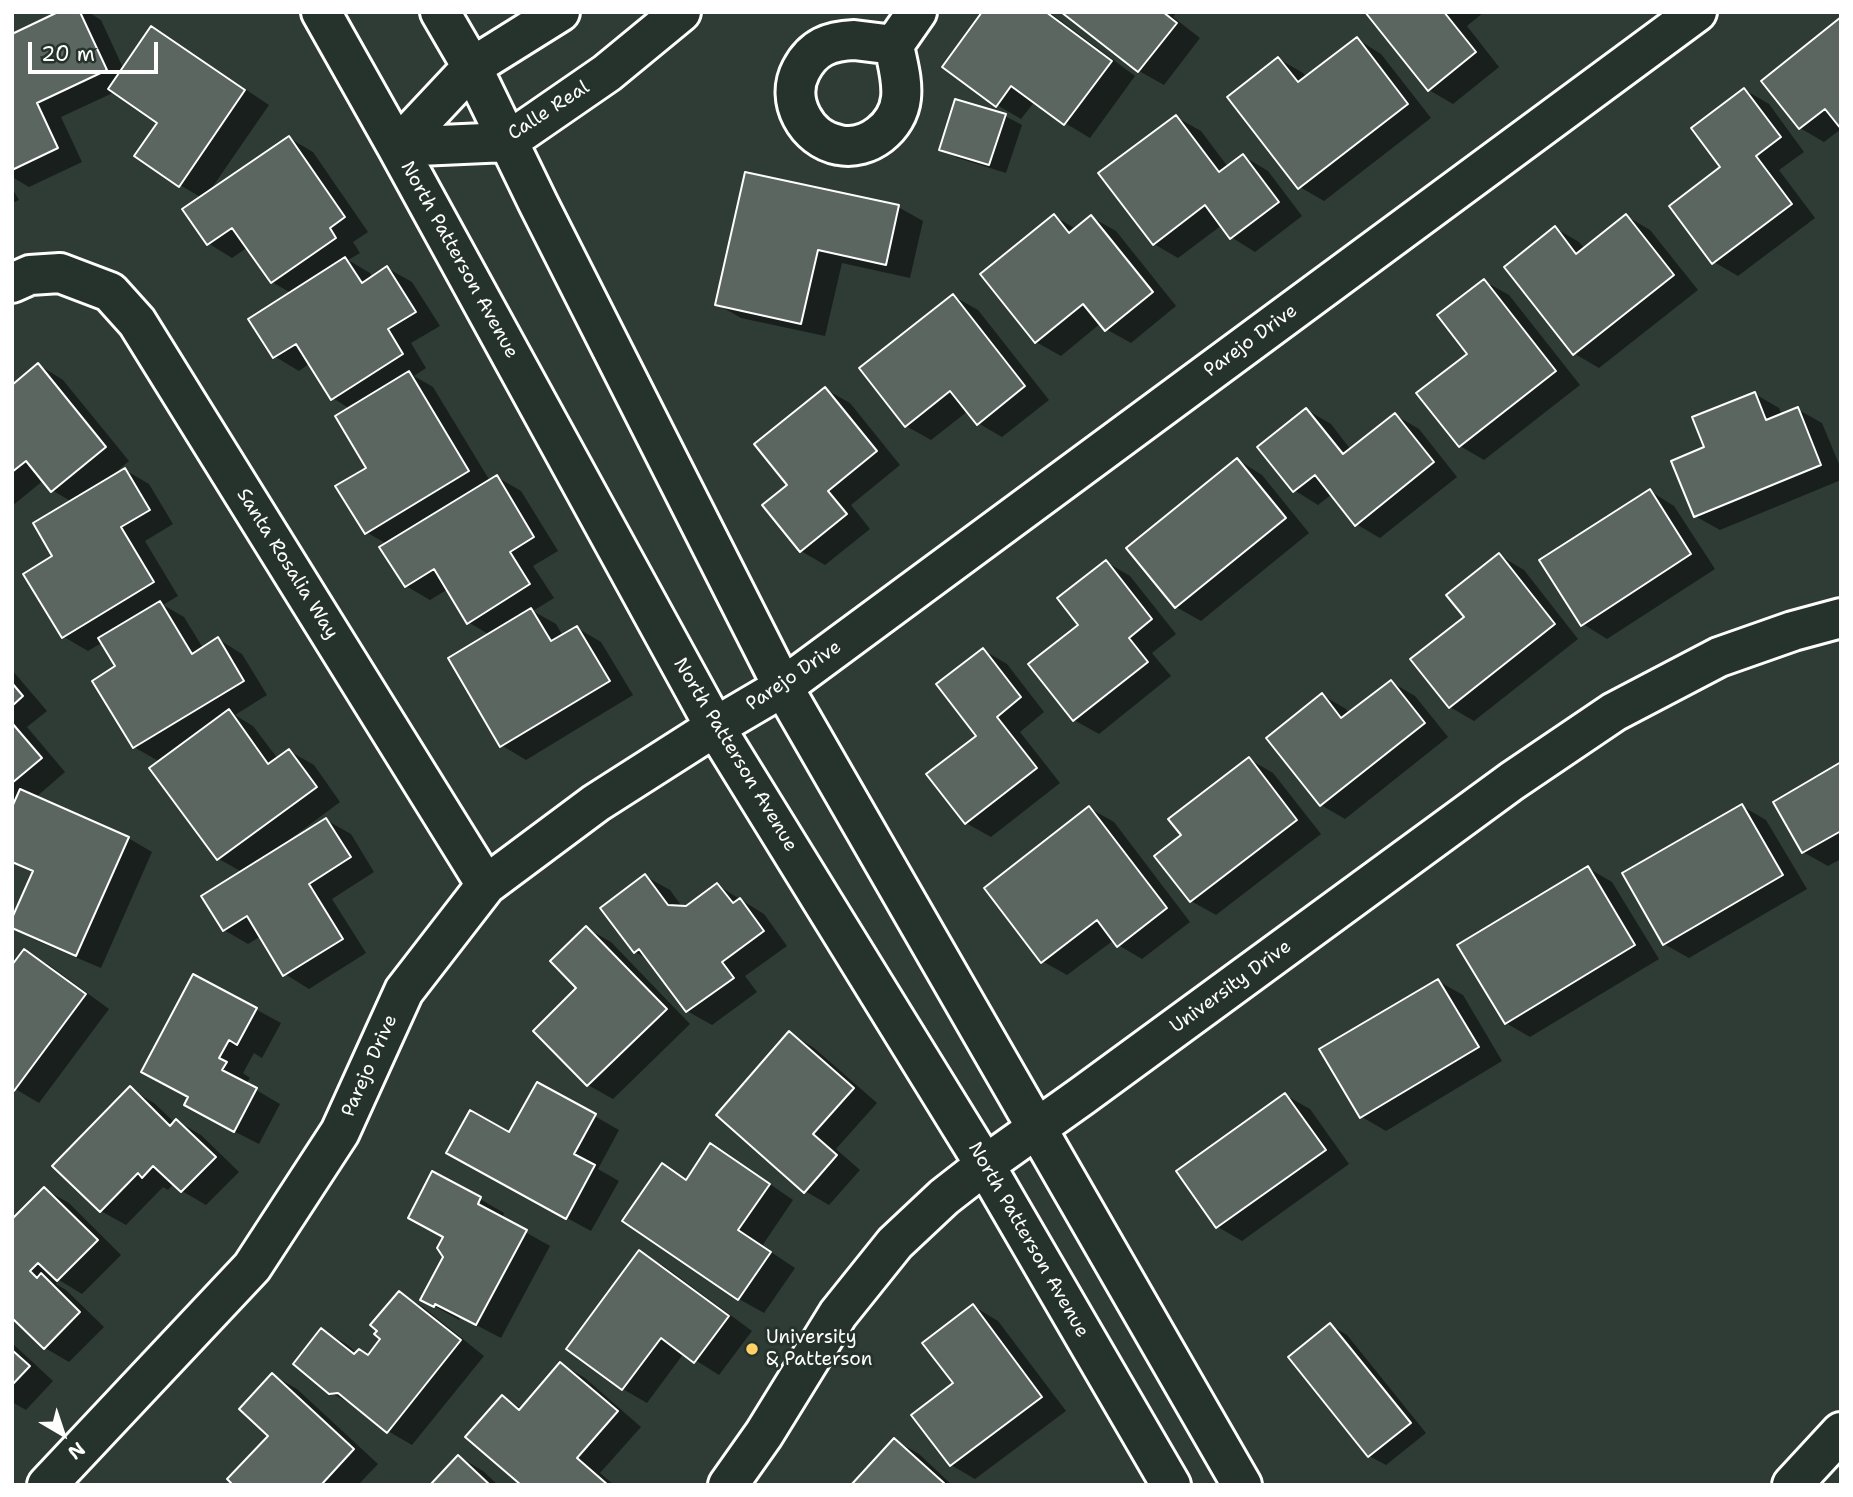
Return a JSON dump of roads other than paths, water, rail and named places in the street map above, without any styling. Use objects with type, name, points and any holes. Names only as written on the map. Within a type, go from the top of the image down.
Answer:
[{"type":"street","name":"North Patterson Avenue","points":[[321,12],[715,727],[985,1165],[1171,1485]]},
{"type":"street","points":[[440,12],[472,66],[507,142],[783,687],[1242,1485]]},
{"type":"street","points":[[397,147],[472,66],[560,12]]},
{"type":"street","name":"Calle Real","points":[[397,147],[507,142],[607,73],[681,12]]},
{"type":"street","points":[[894,45],[917,12]]},
{"type":"street","name":"Parejo Drive","points":[[47,1485],[252,1267],[340,1132],[404,991],[486,885],[596,803],[783,687],[1696,12]]},
{"type":"street","name":"Santa Rosalia Way","points":[[12,284],[30,275],[60,273],[110,292],[137,321],[486,885]]},
{"type":"street","name":"University Drive","points":[[728,1485],[764,1434],[838,1314],[870,1274],[895,1243],[944,1197],[985,1165],[1038,1129],[1511,781],[1614,712],[1719,657],[1793,631],[1841,618]]},
{"type":"street","points":[[1792,1485],[1841,1432]]},
{"type":"place","name":"University & Patterson","points":[[752,1349]]}]
